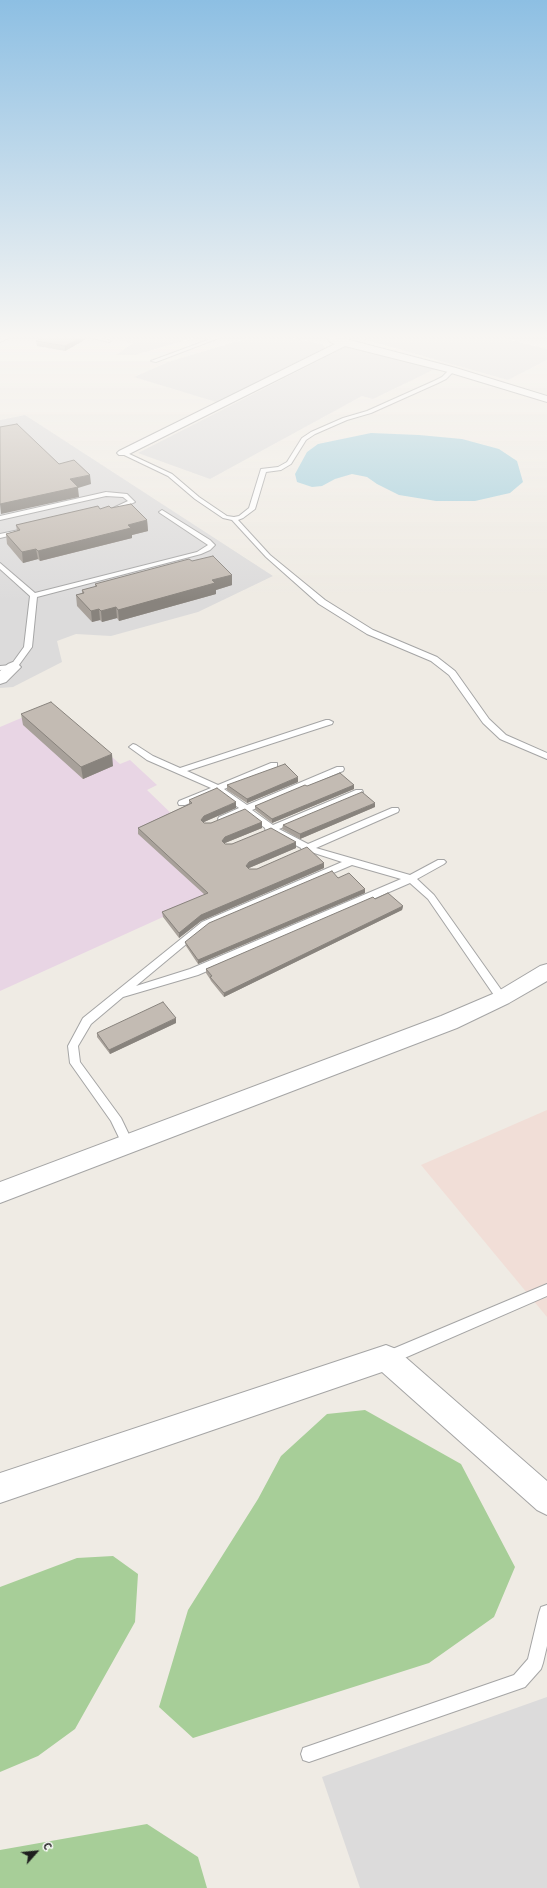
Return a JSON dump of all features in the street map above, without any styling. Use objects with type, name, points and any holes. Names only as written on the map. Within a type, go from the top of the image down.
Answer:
[{"type":"street","points":[[123,453],[177,426]]},
{"type":"street","points":[[0,679],[7,667]]},
{"type":"street","points":[[0,1193],[449,1022],[502,998],[547,970]]},
{"type":"street","points":[[0,1488],[386,1358],[547,1500]]},
{"type":"lane","points":[[123,453],[170,475],[197,498],[225,517],[234,519],[241,517],[252,509],[263,470],[279,469],[289,463],[304,439],[326,426]]},
{"type":"lane","points":[[0,518],[106,494],[125,495],[132,502],[109,511]]},
{"type":"lane","points":[[34,596],[199,553],[208,549],[212,545],[162,512]]},
{"type":"lane","points":[[234,519],[268,556],[322,602],[370,632],[434,659],[452,673],[486,721],[503,737],[547,756]]},
{"type":"lane","points":[[0,536],[23,531]]},
{"type":"lane","points":[[0,565],[34,596]]},
{"type":"lane","points":[[7,667],[28,648],[34,596]]},
{"type":"lane","points":[[180,771],[328,722]]},
{"type":"lane","points":[[133,746],[150,758],[218,788],[272,829],[307,848],[411,879],[431,897],[502,998]]},
{"type":"lane","points":[[182,803],[274,765]]},
{"type":"lane","points":[[214,822],[340,770]]},
{"type":"lane","points":[[258,835],[359,792]]},
{"type":"lane","points":[[294,854],[396,810]]},
{"type":"lane","points":[[128,1145],[115,1118],[75,1063],[73,1046],[87,1021],[120,996],[205,924],[352,861]]},
{"type":"lane","points":[[120,996],[194,972],[411,879],[441,862]]},
{"type":"lane","points":[[386,1358],[547,1290]]},
{"type":"lane","points":[[308,1754],[519,1681],[535,1663],[547,1613]]},
{"type":"shaded area","points":[[0,426],[42,426],[273,576],[198,612],[111,636],[76,634],[57,641],[62,662],[13,687],[0,688]]},
{"type":"shaded area","points":[[191,426],[307,426],[210,479],[138,453]]},
{"type":"shaded area","points":[[52,705],[120,764],[130,760],[157,785],[147,790],[244,884],[163,917],[0,991],[0,727]]},
{"type":"shaded area","points":[[547,1110],[547,1317],[421,1165]]},
{"type":"shaded area","points":[[547,1697],[547,1888],[360,1888],[322,1777]]},
{"type":"green space","points":[[365,1410],[461,1464],[515,1567],[494,1617],[429,1663],[193,1738],[159,1707],[188,1610],[258,1499],[281,1456],[327,1414]]},
{"type":"green space","points":[[113,1556],[138,1574],[135,1622],[75,1729],[38,1756],[0,1772],[0,1587],[77,1558]]},
{"type":"green space","points":[[147,1824],[198,1857],[207,1888],[0,1888],[0,1850]]},
{"type":"water","points":[[371,433],[462,439],[499,449],[517,461],[523,482],[510,493],[475,501],[436,501],[399,495],[367,477],[352,474],[335,479],[322,486],[312,487],[297,482],[295,474],[307,452],[318,444]]},
{"type":"building","points":[[19,426],[59,464],[74,460],[90,475],[70,479],[78,487],[0,504],[0,427]]},
{"type":"building","points":[[131,504],[147,520],[128,525],[131,528],[38,551],[36,549],[22,552],[6,534],[20,530],[16,525],[98,506],[100,509],[109,506],[111,508]]},
{"type":"building","points":[[213,556],[232,575],[212,580],[215,583],[118,610],[116,607],[101,611],[99,609],[91,611],[76,595],[84,593],[82,590],[97,586],[95,584],[189,559],[192,561]]},
{"type":"building","points":[[51,702],[112,754],[81,767],[21,714]]},
{"type":"building","points":[[285,764],[298,777],[247,799],[227,785]]},
{"type":"building","points":[[340,773],[354,785],[272,819],[255,806],[305,785],[307,786]]},
{"type":"building","points":[[217,788],[236,802],[204,816],[201,820],[204,823],[211,823],[245,809],[262,822],[225,837],[222,841],[225,844],[232,844],[271,828],[296,842],[249,862],[246,866],[249,869],[257,869],[307,847],[324,863],[201,915],[179,933],[162,912],[208,893],[138,828],[192,803],[189,800]]},
{"type":"building","points":[[362,792],[375,803],[300,834],[283,825]]},
{"type":"building","points":[[332,871],[338,878],[349,873],[365,889],[198,960],[185,942],[209,923]]},
{"type":"building","points":[[388,893],[403,906],[224,993],[210,977],[212,976],[206,969],[373,897],[375,899]]},
{"type":"building","points":[[163,1002],[176,1018],[109,1050],[97,1033]]}]
